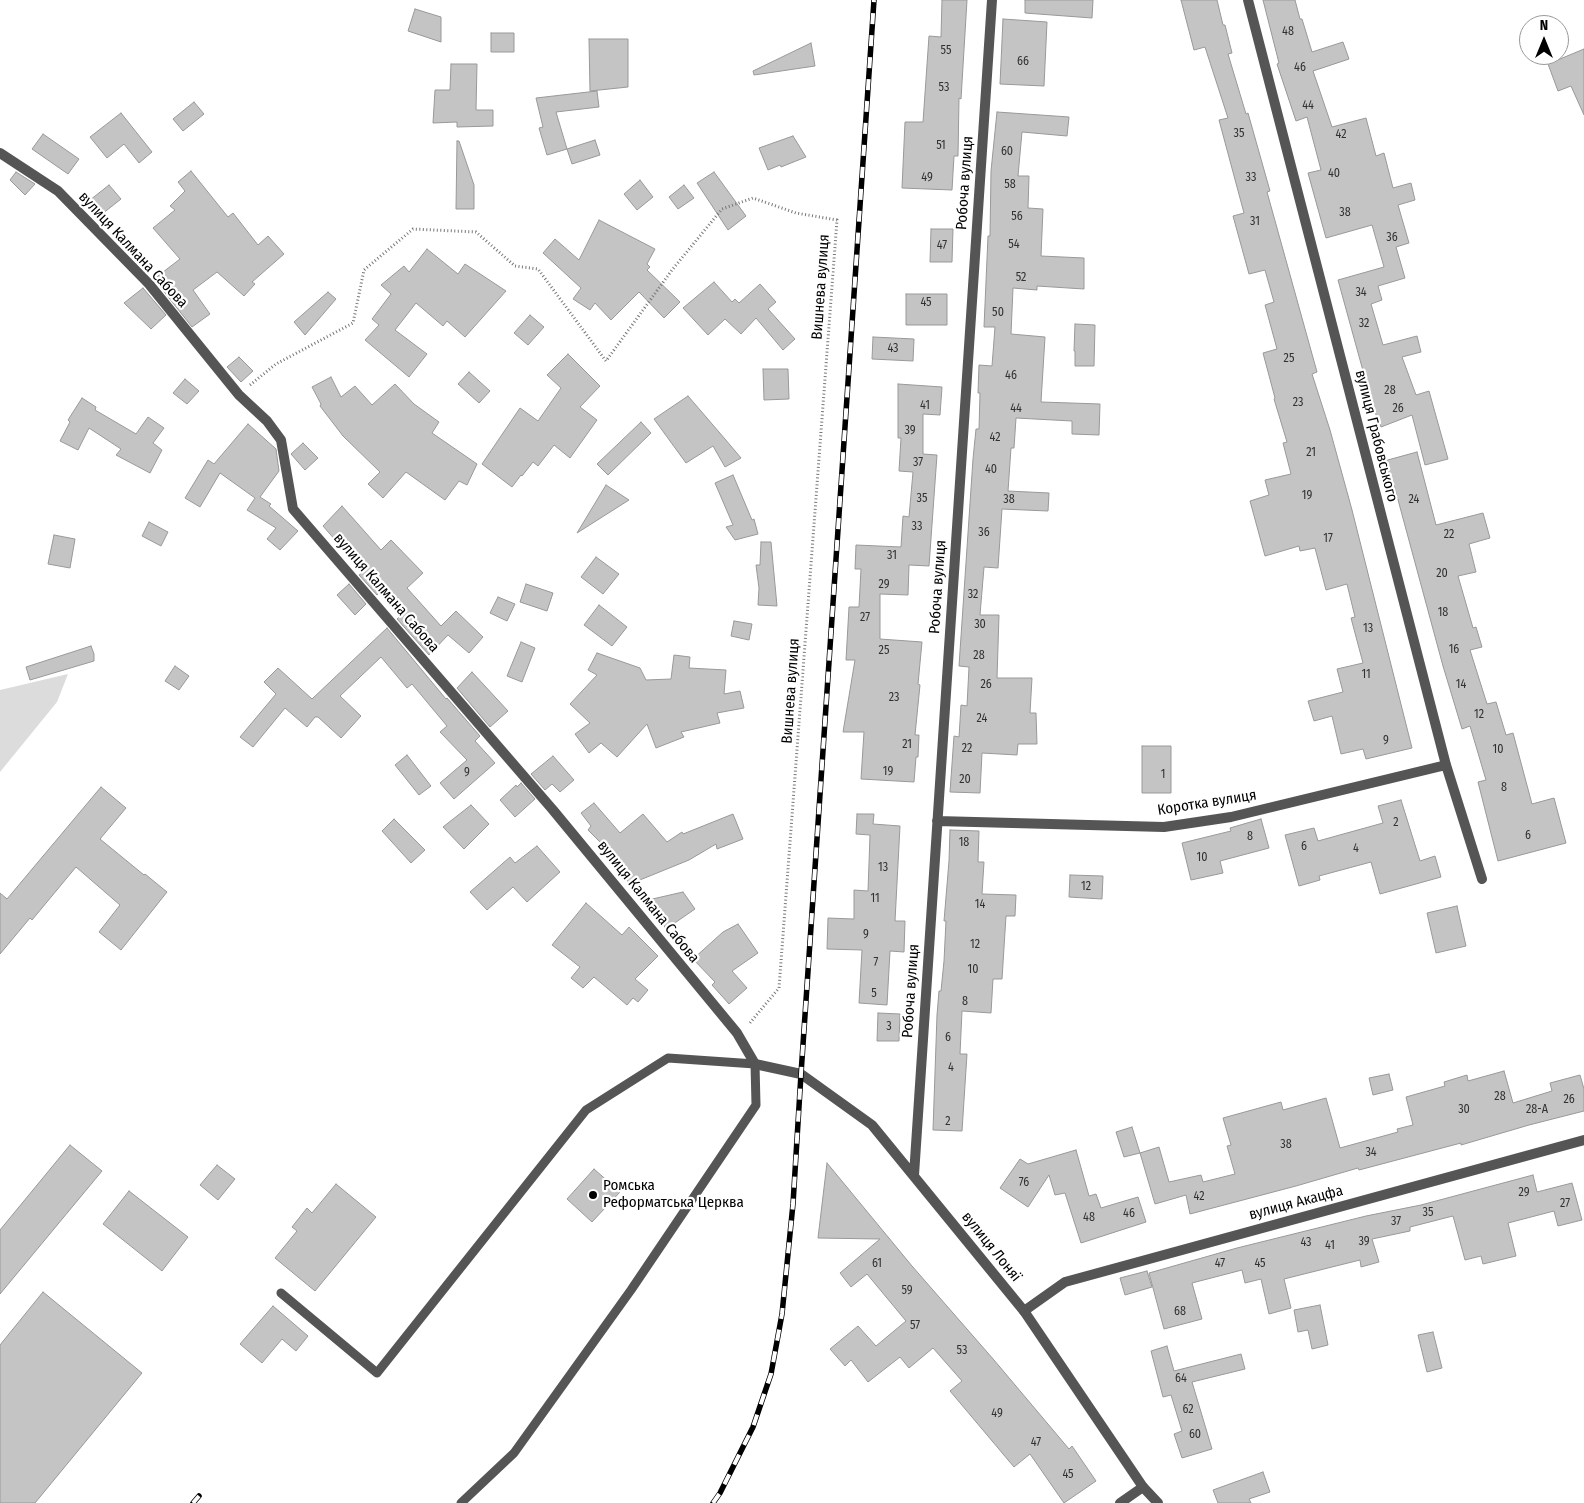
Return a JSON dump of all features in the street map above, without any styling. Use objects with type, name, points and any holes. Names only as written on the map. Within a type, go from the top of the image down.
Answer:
[{"type":"street","name":"Робоча вулиця","points":[[914,1175],[992,0]]},
{"type":"street","name":"вулиця Грабовського","points":[[1248,0],[1446,765],[1482,878]]},
{"type":"street","name":"вулиця Калмана Сабова","points":[[0,153],[58,191],[149,284],[239,395],[266,421],[281,440],[293,509],[553,810],[737,1033],[755,1064]]},
{"type":"street","name":"Коротка вулиця","points":[[937,821],[1164,827],[1231,817],[1446,765]]},
{"type":"street","name":"вулиця Лоняї","points":[[755,1064],[801,1074],[872,1125],[1024,1311],[1142,1487],[1158,1503]]},
{"type":"street","name":"вулиця Акацфа","points":[[1024,1311],[1065,1282],[1584,1140]]},
{"type":"street","points":[[1120,1503],[1142,1487]]},
{"type":"lane","points":[[281,1293],[377,1373],[586,1110],[668,1058],[755,1064],[756,1105],[631,1290],[514,1452],[461,1503]]},
{"type":"path","name":"Вишнева вулиця","points":[[239,395],[276,364],[353,323],[364,270],[413,229],[476,232],[515,266],[538,269],[606,361],[672,270],[722,209],[753,198],[796,213],[837,220],[779,988],[750,1022],[737,1033]]},
{"type":"shaded area","points":[[68,674],[57,702],[0,772],[0,690]]},
{"type":"building","points":[[942,0],[967,0],[961,99],[959,98],[958,156],[954,156],[952,190],[902,188],[905,122],[923,122],[929,36],[941,37]]},
{"type":"building","points":[[1025,0],[1093,0],[1092,18],[1025,13]]},
{"type":"building","points":[[1181,0],[1217,0],[1223,25],[1225,25],[1232,53],[1228,54],[1246,114],[1248,113],[1270,191],[1267,192],[1317,372],[1312,374],[1352,510],[1412,748],[1366,759],[1363,749],[1341,754],[1332,716],[1314,721],[1308,701],[1343,692],[1337,669],[1363,663],[1351,618],[1355,617],[1347,584],[1326,590],[1315,548],[1300,551],[1299,546],[1265,556],[1250,501],[1269,495],[1265,480],[1291,474],[1283,443],[1287,442],[1263,353],[1277,349],[1265,305],[1274,302],[1265,270],[1249,274],[1233,216],[1244,213],[1219,120],[1228,118],[1205,47],[1194,50]]},
{"type":"building","points":[[1263,0],[1295,0],[1312,52],[1343,42],[1349,59],[1313,71],[1332,127],[1366,118],[1376,156],[1384,153],[1393,188],[1411,183],[1415,200],[1398,205],[1409,243],[1396,247],[1405,278],[1378,286],[1382,300],[1371,304],[1383,345],[1417,336],[1421,352],[1402,357],[1416,395],[1429,391],[1448,459],[1425,465],[1412,415],[1381,427],[1366,390],[1368,389],[1338,280],[1384,267],[1372,225],[1326,238],[1308,173],[1321,170],[1307,117],[1296,121],[1277,64],[1279,63]]},
{"type":"building","points":[[415,9],[441,17],[441,42],[408,31]]},
{"type":"building","points":[[1003,19],[1047,22],[1044,86],[1000,84]]},
{"type":"building","points":[[491,33],[514,33],[514,52],[491,52]]},
{"type":"building","points":[[589,39],[628,39],[628,87],[590,91]]},
{"type":"building","points":[[811,43],[815,66],[754,75],[753,71]]},
{"type":"building","points":[[1584,49],[1584,115],[1571,86],[1558,91],[1548,65],[1569,65],[1569,55]]},
{"type":"building","points":[[451,64],[477,64],[476,110],[493,110],[493,126],[457,127],[457,122],[433,123],[435,90],[450,90]]},
{"type":"building","points":[[597,91],[599,107],[556,112],[567,149],[547,155],[539,128],[543,127],[536,98]]},
{"type":"building","points":[[194,102],[204,114],[183,131],[173,119]]},
{"type":"building","points":[[997,112],[1069,117],[1067,136],[1022,132],[1018,176],[1029,176],[1028,208],[1043,209],[1041,256],[1084,258],[1084,289],[1037,286],[1037,290],[1013,288],[1011,334],[1045,337],[1041,402],[1100,404],[1099,435],[1072,434],[1072,421],[1016,418],[1014,448],[1011,448],[1008,491],[1049,493],[1048,511],[1002,509],[998,568],[984,567],[980,615],[999,615],[997,678],[1032,678],[1030,713],[1036,713],[1037,744],[1018,744],[1017,755],[982,753],[980,793],[950,792],[954,736],[959,737],[961,705],[967,706],[969,667],[959,666],[973,459],[976,429],[979,429],[979,365],[992,366],[995,327],[984,327],[988,236],[990,236],[991,171]]},
{"type":"building","points":[[121,113],[152,152],[139,163],[124,144],[107,158],[90,137]]},
{"type":"building","points":[[43,134],[79,159],[68,174],[32,149]]},
{"type":"building","points":[[793,136],[806,157],[768,170],[759,148]]},
{"type":"building","points":[[595,140],[600,155],[572,164],[567,149]]},
{"type":"building","points":[[457,141],[459,141],[474,185],[474,209],[456,209]]},
{"type":"building","points":[[191,171],[228,217],[233,213],[258,245],[268,236],[284,254],[252,282],[255,284],[244,296],[217,272],[193,290],[210,314],[192,327],[154,279],[180,259],[153,228],[175,210],[170,206],[185,191],[178,182]]},
{"type":"building","points":[[16,172],[35,184],[25,195],[10,180]]},
{"type":"building","points":[[714,172],[746,216],[728,230],[697,183]]},
{"type":"building","points":[[640,180],[653,197],[637,210],[624,194]]},
{"type":"building","points":[[109,185],[121,199],[97,218],[85,204]]},
{"type":"building","points":[[684,185],[694,198],[678,209],[669,197]]},
{"type":"building","points":[[599,220],[655,249],[647,264],[650,267],[647,270],[680,302],[664,318],[639,292],[611,320],[595,303],[590,310],[573,299],[581,288],[543,253],[555,239],[579,260]]},
{"type":"building","points":[[931,229],[953,229],[952,262],[930,262]]},
{"type":"building","points":[[427,249],[458,274],[465,264],[506,291],[465,337],[447,321],[443,326],[416,303],[395,330],[427,354],[409,377],[365,340],[379,325],[372,319],[391,294],[381,285],[404,266],[409,272]]},
{"type":"building","points":[[714,282],[732,302],[735,299],[739,303],[760,284],[776,302],[768,309],[795,339],[783,350],[756,318],[741,334],[725,319],[708,335],[683,308]]},
{"type":"building","points":[[143,288],[166,315],[151,329],[124,303]]},
{"type":"building","points":[[328,292],[336,299],[305,335],[294,322]]},
{"type":"building","points":[[906,294],[947,294],[947,325],[906,325]]},
{"type":"building","points":[[530,315],[544,327],[528,345],[514,333]]},
{"type":"building","points":[[1075,324],[1095,325],[1094,366],[1075,366]]},
{"type":"building","points":[[873,337],[914,339],[913,361],[872,359]]},
{"type":"building","points":[[568,354],[600,386],[580,407],[597,420],[570,458],[554,445],[538,466],[533,462],[512,487],[482,464],[520,408],[538,421],[561,388],[547,375]]},
{"type":"building","points":[[239,357],[253,371],[241,382],[227,367]]},
{"type":"building","points":[[763,369],[788,369],[789,399],[764,400]]},
{"type":"building","points":[[469,372],[490,391],[479,403],[458,384]]},
{"type":"building","points":[[331,377],[341,397],[355,386],[372,405],[395,384],[414,404],[439,422],[432,433],[477,464],[467,485],[459,481],[445,500],[406,472],[383,498],[368,484],[380,472],[343,436],[320,406],[321,404],[312,387]]},
{"type":"building","points":[[185,379],[199,391],[187,404],[173,393]]},
{"type":"building","points":[[898,384],[942,387],[940,415],[923,414],[923,454],[937,455],[929,566],[909,565],[908,595],[880,594],[880,639],[922,642],[915,735],[919,735],[918,757],[916,757],[914,782],[861,779],[864,732],[843,732],[855,660],[846,660],[849,607],[859,607],[861,569],[855,569],[856,545],[901,547],[903,516],[909,517],[913,472],[899,471],[901,438],[898,438]]},
{"type":"building","points":[[688,396],[741,458],[725,467],[713,446],[686,463],[654,419]]},
{"type":"building","points":[[82,398],[96,407],[95,410],[136,434],[148,417],[164,428],[153,443],[162,450],[150,473],[116,455],[121,449],[89,428],[78,450],[60,441],[70,422],[68,420]]},
{"type":"building","points":[[641,422],[651,433],[608,475],[597,464]]},
{"type":"building","points":[[248,424],[276,449],[279,471],[260,497],[271,504],[269,506],[298,531],[280,550],[267,539],[276,528],[247,510],[255,498],[220,473],[200,507],[185,498],[208,460],[214,464]]},
{"type":"building","points":[[303,443],[318,458],[305,470],[291,454]]},
{"type":"building","points":[[1417,452],[1436,525],[1483,513],[1490,538],[1469,544],[1476,572],[1458,576],[1473,628],[1476,627],[1482,647],[1470,650],[1487,704],[1496,702],[1506,735],[1513,733],[1532,804],[1554,798],[1566,843],[1498,861],[1478,782],[1486,780],[1470,726],[1462,729],[1394,485],[1391,485],[1384,461]]},
{"type":"building","points":[[733,475],[752,520],[754,519],[758,534],[735,540],[726,527],[733,525],[715,483]]},
{"type":"building","points":[[606,485],[629,500],[577,533]]},
{"type":"building","points":[[342,506],[381,550],[391,540],[423,573],[407,588],[441,626],[456,611],[483,637],[469,653],[448,635],[429,655],[397,619],[401,615],[380,592],[377,595],[359,575],[363,572],[323,526]]},
{"type":"building","points":[[149,522],[168,532],[161,546],[142,536]]},
{"type":"building","points":[[54,535],[75,539],[70,568],[48,564]]},
{"type":"building","points":[[761,542],[771,542],[777,606],[758,605],[759,588],[756,565],[760,565]]},
{"type":"building","points":[[596,557],[619,574],[603,594],[581,577]]},
{"type":"building","points":[[349,584],[366,604],[355,615],[337,595]]},
{"type":"building","points":[[526,584],[553,593],[547,611],[520,602]]},
{"type":"building","points":[[498,597],[515,604],[507,621],[490,613]]},
{"type":"building","points":[[599,605],[627,627],[612,646],[584,625]]},
{"type":"building","points":[[734,621],[752,624],[749,640],[731,636]]},
{"type":"building","points":[[387,628],[446,699],[480,736],[475,741],[495,763],[454,799],[440,783],[467,760],[440,732],[447,726],[412,684],[407,688],[381,657],[340,696],[361,716],[341,738],[318,717],[315,717],[307,727],[285,708],[253,747],[240,737],[276,694],[264,682],[278,668],[312,699]]},
{"type":"building","points":[[521,642],[535,648],[522,682],[507,676]]},
{"type":"building","points":[[91,646],[94,661],[30,680],[26,667]]},
{"type":"building","points":[[597,653],[640,668],[646,680],[671,679],[674,655],[690,657],[689,668],[726,670],[724,694],[740,691],[744,708],[717,713],[720,723],[681,732],[684,737],[656,748],[647,724],[617,757],[601,743],[589,753],[575,734],[590,723],[570,704],[597,675],[588,670]]},
{"type":"building","points":[[175,666],[189,676],[179,690],[165,681]]},
{"type":"building","points":[[472,672],[508,711],[490,727],[457,688]]},
{"type":"building","points":[[1142,746],[1171,746],[1171,793],[1142,793]]},
{"type":"building","points":[[407,755],[431,786],[419,795],[395,765]]},
{"type":"building","points":[[553,756],[574,780],[560,792],[552,784],[545,790],[531,774]]},
{"type":"building","points":[[521,783],[535,799],[515,817],[500,800],[516,785],[517,787]]},
{"type":"building","points":[[101,787],[126,808],[100,839],[167,892],[121,950],[99,932],[120,905],[76,867],[32,920],[30,918],[0,954],[0,893],[7,899]]},
{"type":"building","points":[[1401,800],[1420,861],[1435,856],[1441,877],[1380,894],[1371,862],[1319,876],[1320,880],[1299,886],[1285,835],[1314,828],[1318,841],[1383,823],[1378,806]]},
{"type":"building","points":[[594,803],[620,833],[643,814],[667,842],[682,832],[683,834],[733,814],[743,839],[717,849],[716,844],[689,860],[630,884],[604,846],[588,830],[591,826],[581,813]]},
{"type":"building","points":[[471,805],[489,824],[464,849],[443,827]]},
{"type":"building","points":[[857,814],[874,814],[873,824],[900,826],[895,921],[905,921],[904,952],[890,951],[887,1005],[859,1003],[862,950],[827,949],[828,918],[854,919],[854,890],[868,891],[870,835],[856,834]]},
{"type":"building","points":[[394,819],[425,850],[411,863],[382,831]]},
{"type":"building","points":[[1261,819],[1269,848],[1220,861],[1223,873],[1191,880],[1182,843],[1231,831],[1230,828]]},
{"type":"building","points":[[950,830],[979,831],[978,862],[984,862],[982,894],[1016,895],[1015,916],[1006,916],[1002,979],[993,979],[991,1013],[962,1011],[960,1054],[967,1054],[962,1131],[933,1130],[937,1015],[944,961],[946,921],[944,921]]},
{"type":"building","points":[[537,846],[560,872],[527,902],[513,887],[487,910],[470,892],[510,857],[515,863]]},
{"type":"building","points":[[1070,875],[1103,876],[1102,899],[1069,897]]},
{"type":"building","points":[[683,892],[695,909],[666,929],[648,900]]},
{"type":"building","points":[[586,903],[622,935],[629,927],[658,956],[635,979],[648,990],[638,1002],[633,998],[627,1005],[594,977],[583,988],[571,978],[580,967],[552,945]]},
{"type":"building","points":[[1457,906],[1466,946],[1436,953],[1427,913]]},
{"type":"building","points":[[738,924],[758,953],[732,971],[747,988],[729,1004],[712,985],[715,982],[693,959],[723,932]]},
{"type":"building","points":[[878,1013],[900,1014],[899,1041],[877,1041]]},
{"type":"building","points":[[1504,1071],[1513,1103],[1552,1091],[1550,1083],[1580,1075],[1584,1089],[1584,1111],[1461,1145],[1461,1143],[1359,1170],[1358,1168],[1190,1214],[1186,1195],[1155,1204],[1140,1153],[1159,1147],[1169,1182],[1201,1175],[1203,1182],[1235,1174],[1227,1146],[1231,1145],[1223,1118],[1281,1102],[1283,1110],[1326,1098],[1340,1148],[1398,1132],[1397,1129],[1413,1125],[1406,1097],[1445,1086],[1444,1082],[1467,1075],[1468,1081]]},
{"type":"building","points":[[1389,1074],[1393,1090],[1373,1095],[1369,1078]]},
{"type":"building","points":[[1132,1127],[1140,1153],[1124,1157],[1116,1132]]},
{"type":"building","points":[[70,1145],[102,1171],[0,1294],[0,1230]]},
{"type":"building","points":[[1076,1150],[1089,1196],[1096,1194],[1101,1208],[1138,1197],[1146,1222],[1081,1243],[1065,1193],[1055,1195],[1049,1175],[1028,1207],[1000,1188],[1020,1159],[1028,1164]]},
{"type":"building","points":[[827,1163],[912,1266],[1069,1449],[1072,1446],[1096,1481],[1064,1503],[1030,1454],[1014,1467],[950,1391],[962,1381],[933,1348],[909,1368],[900,1357],[868,1382],[851,1360],[845,1366],[830,1349],[858,1326],[876,1346],[906,1321],[867,1274],[851,1287],[840,1273],[880,1239],[818,1238]]},
{"type":"building","points":[[217,1165],[235,1179],[218,1200],[200,1185]]},
{"type":"building","name":"Ромська Реформатська Церква","points":[[594,1169],[620,1192],[592,1222],[567,1199]]},
{"type":"building","points":[[1533,1175],[1537,1192],[1572,1183],[1582,1220],[1558,1226],[1554,1211],[1508,1223],[1516,1256],[1483,1264],[1481,1256],[1465,1260],[1453,1216],[1410,1227],[1410,1231],[1372,1239],[1379,1262],[1361,1267],[1360,1260],[1284,1279],[1291,1308],[1269,1314],[1261,1279],[1245,1283],[1242,1270],[1192,1283],[1202,1319],[1164,1329],[1149,1273],[1237,1248],[1366,1216],[1421,1205]]},
{"type":"building","points":[[336,1184],[376,1217],[315,1291],[275,1258],[297,1231],[292,1227],[307,1208],[312,1213]]},
{"type":"building","points":[[129,1191],[188,1237],[162,1271],[103,1224]]},
{"type":"building","points":[[1147,1271],[1152,1287],[1125,1295],[1120,1278]]},
{"type":"building","points":[[43,1292],[142,1373],[35,1503],[0,1503],[0,1345]]},
{"type":"building","points":[[1320,1305],[1328,1345],[1312,1349],[1308,1330],[1298,1332],[1294,1310]]},
{"type":"building","points":[[273,1306],[308,1336],[296,1351],[282,1339],[262,1363],[240,1344]]},
{"type":"building","points":[[1433,1332],[1442,1368],[1427,1372],[1418,1335]]},
{"type":"building","points":[[1167,1346],[1174,1371],[1241,1354],[1245,1369],[1192,1382],[1212,1449],[1182,1458],[1174,1434],[1182,1431],[1171,1395],[1163,1397],[1151,1351]]},
{"type":"building","points":[[1263,1472],[1270,1492],[1249,1499],[1251,1503],[1218,1503],[1213,1490]]},
{"type":"railway","points":[[713,1503],[720,1493],[753,1427],[771,1374],[782,1314],[793,1204],[874,0]]},
{"type":"railway","points":[[193,1503],[199,1496]]},
{"type":"place","name":"Ромська Реформатська Церква","points":[[593,1195]]}]
